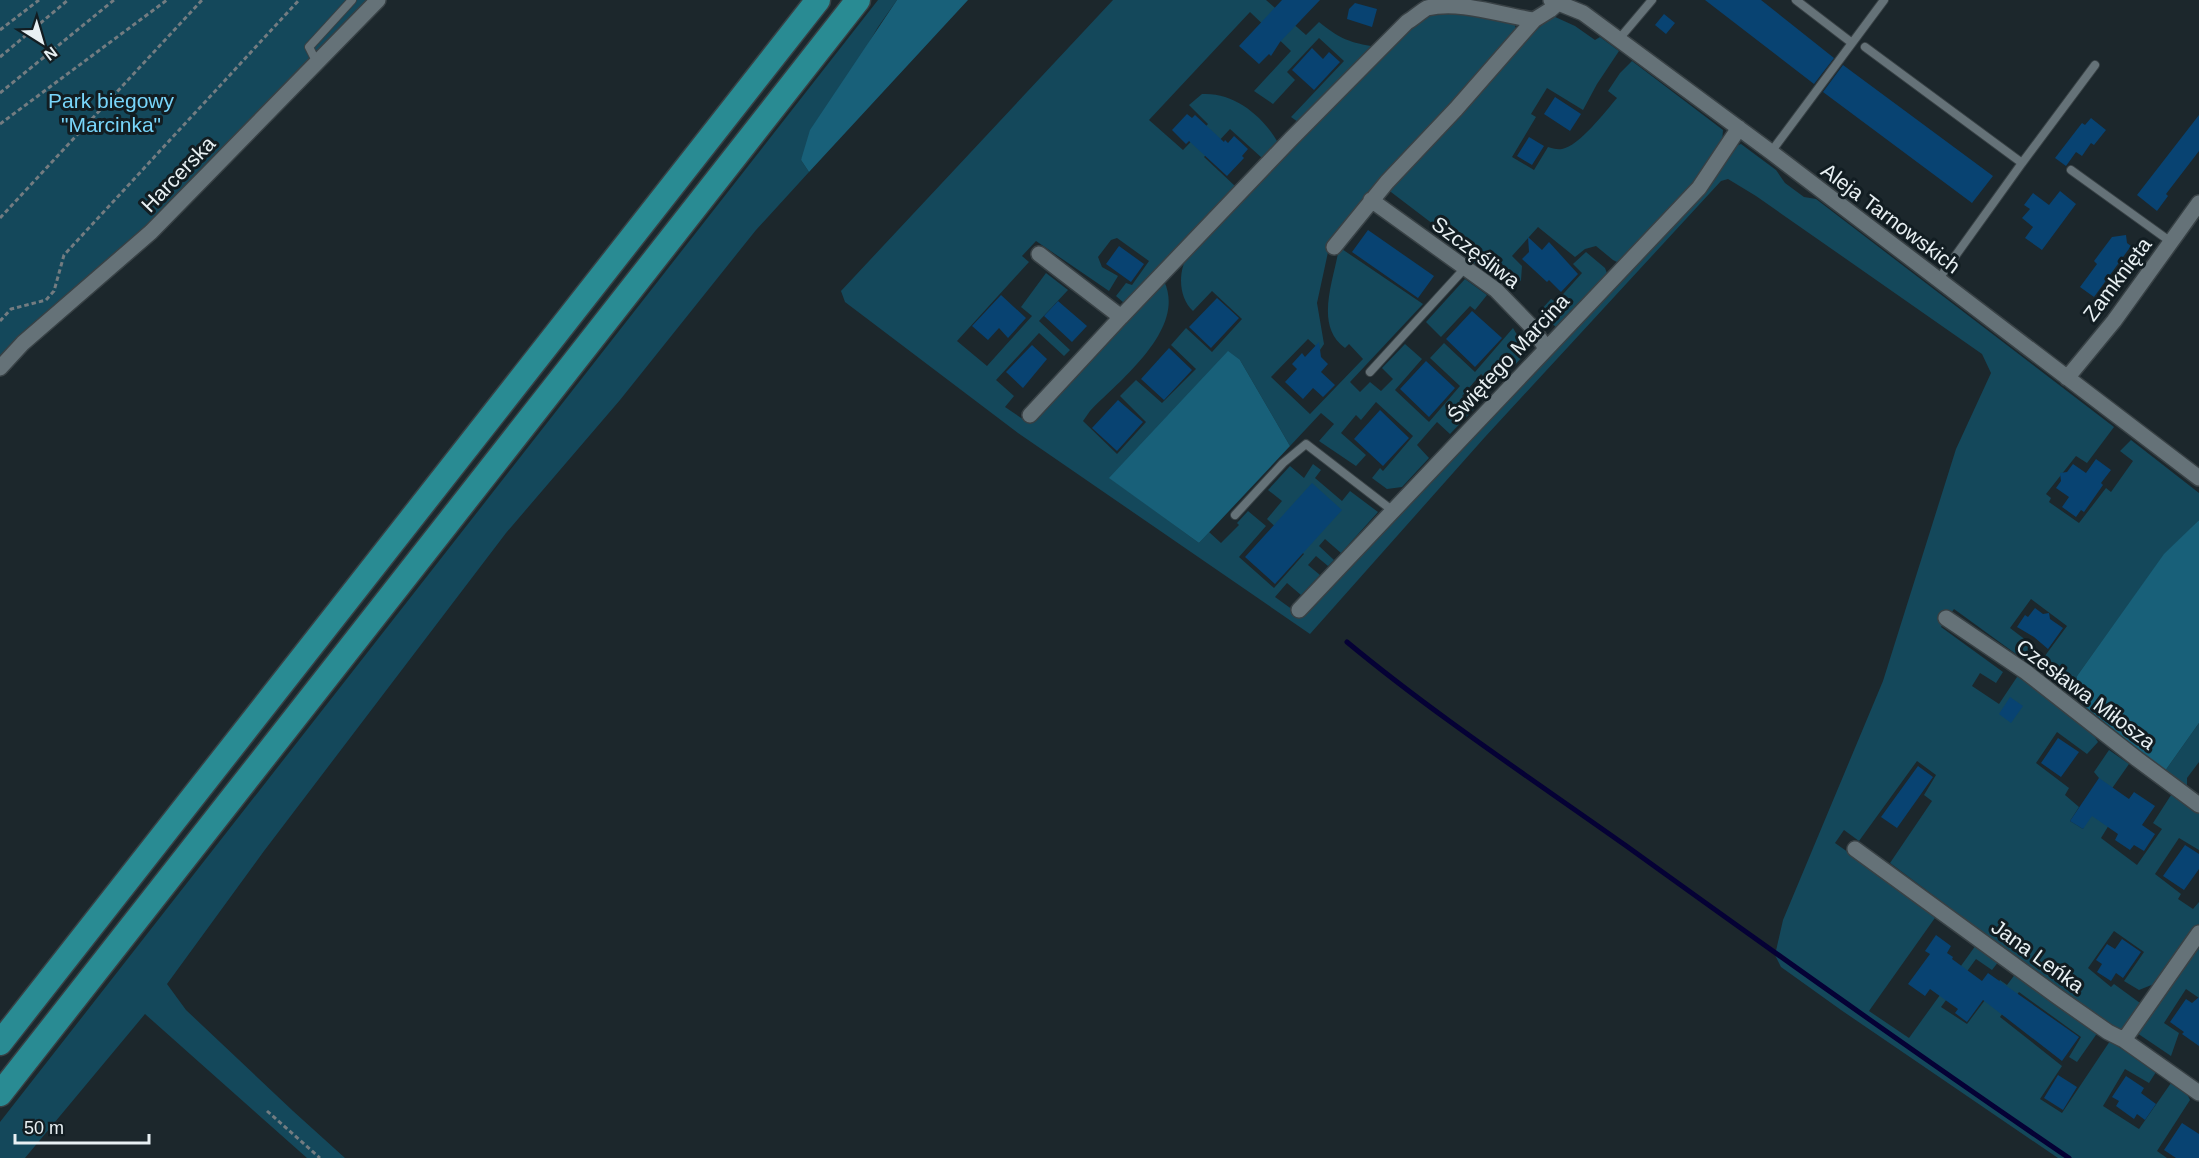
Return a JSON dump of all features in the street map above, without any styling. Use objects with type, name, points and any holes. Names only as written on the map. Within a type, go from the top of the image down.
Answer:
[{"type":"main road","points":[[0,1043],[818,0]]},
{"type":"main road","points":[[0,1094],[858,0]]},
{"type":"street","name":"Harcerska","points":[[0,368],[23,343],[152,232],[316,61],[378,0]]},
{"type":"street","name":"Aleja Tarnowskich","points":[[1555,2],[1583,13],[1739,128],[2199,478]]},
{"type":"street","points":[[1334,247],[1371,200],[1456,109],[1534,20],[1550,10],[1555,2]]},
{"type":"street","points":[[1030,415],[1291,139],[1407,22],[1427,8],[1444,3],[1461,3],[1534,20]]},
{"type":"street","name":"Świętego Marcina","points":[[1299,610],[1699,188],[1739,128]]},
{"type":"street","name":"Szczęśliwa","points":[[1371,200],[1496,290],[1530,325],[1546,348]]},
{"type":"street","name":"Zamknięta","points":[[2067,378],[2114,321],[2199,203]]},
{"type":"street","points":[[1040,254],[1121,317]]},
{"type":"street","name":"Czesława Miłosza","points":[[1946,618],[2026,672],[2199,805]]},
{"type":"street","name":"Jana Leńka","points":[[1855,849],[2058,997],[2199,1093]]},
{"type":"street","points":[[2124,1040],[2199,933]]},
{"type":"lane","points":[[316,61],[309,47],[352,0]]},
{"type":"lane","points":[[1618,39],[1652,0]]},
{"type":"lane","points":[[1796,0],[1852,43]]},
{"type":"lane","points":[[1771,152],[1884,0]]},
{"type":"lane","points":[[1865,47],[2022,163]]},
{"type":"lane","points":[[1938,280],[2095,65]]},
{"type":"lane","points":[[2071,170],[2171,242]]},
{"type":"lane","points":[[1370,372],[1465,268]]},
{"type":"lane","points":[[1235,515],[1283,463],[1306,444],[1393,511]]},
{"type":"path","points":[[0,30],[39,0]]},
{"type":"path","points":[[0,57],[68,0]]},
{"type":"path","points":[[0,93],[114,0]]},
{"type":"path","points":[[0,124],[166,0]]},
{"type":"path","points":[[0,218],[202,0]]},
{"type":"path","points":[[0,321],[10,309],[46,300],[54,291],[64,255],[298,0]]},
{"type":"path","points":[[267,1111],[320,1158]]},
{"type":"green space","name":"Park biegowy \"Marcinka\"","points":[[0,0],[378,0],[151,232],[0,368]]},
{"type":"green space","points":[[878,0],[897,0],[878,27],[801,160],[809,172],[756,230],[620,400],[506,533],[264,851],[167,984],[186,1010],[345,1158],[307,1158],[145,1014],[25,1158],[0,1158],[0,1122]]},
{"type":"green space","points":[[1113,0],[1266,0],[1306,35],[1319,22],[1343,38],[1371,46],[1298,122],[1291,117],[1344,61],[1319,38],[1287,72],[1295,80],[1273,104],[1254,91],[1291,51],[1250,12],[1149,120],[1183,150],[1208,124],[1189,105],[1202,94],[1225,97],[1246,107],[1271,131],[1277,141],[1262,158],[1230,129],[1204,157],[1235,186],[1130,302],[1124,303],[1116,296],[1126,283],[1132,285],[1149,261],[1117,238],[1111,240],[1098,257],[1102,267],[1118,276],[1109,291],[1036,241],[1022,256],[1029,262],[957,341],[987,366],[1032,316],[1021,307],[1046,273],[1068,290],[1039,321],[1070,350],[1064,356],[1039,333],[996,380],[1014,396],[1005,407],[1030,424],[1164,281],[1169,299],[1166,317],[1159,335],[1133,369],[1090,411],[1083,421],[1117,454],[1146,422],[1120,396],[1136,380],[1162,403],[1196,369],[1171,345],[1186,328],[1212,352],[1242,319],[1212,291],[1193,311],[1184,299],[1181,284],[1182,269],[1188,255],[1413,25],[1434,13],[1452,10],[1481,15],[1515,25],[1516,30],[1330,243],[1317,303],[1324,344],[1320,350],[1308,339],[1271,377],[1310,414],[1363,359],[1349,344],[1345,348],[1335,338],[1330,327],[1328,300],[1339,247],[1423,304],[1350,382],[1360,392],[1370,382],[1381,391],[1393,379],[1382,368],[1405,344],[1422,359],[1395,390],[1429,422],[1460,386],[1430,358],[1444,343],[1475,372],[1513,328],[1527,352],[1495,386],[1481,374],[1462,396],[1475,408],[1450,434],[1437,422],[1417,445],[1429,458],[1402,487],[1387,489],[1372,478],[1380,468],[1383,471],[1413,436],[1376,402],[1361,420],[1356,415],[1341,433],[1366,455],[1356,466],[1319,441],[1334,424],[1321,413],[1290,446],[1240,360],[1110,478],[1199,543],[1209,532],[1221,543],[1239,525],[1237,523],[1248,511],[1266,526],[1239,557],[1274,588],[1304,554],[1267,519],[1282,501],[1268,490],[1290,466],[1304,478],[1313,464],[1321,470],[1315,478],[1342,501],[1350,491],[1378,512],[1341,553],[1325,539],[1319,546],[1334,560],[1328,566],[1316,556],[1308,565],[1320,575],[1301,595],[1287,583],[1275,597],[1300,615],[1312,609],[1736,146],[1741,144],[1776,170],[1785,183],[1804,197],[1816,199],[2114,427],[2087,463],[2076,456],[2046,494],[2051,498],[2049,502],[2079,523],[2106,488],[2111,492],[2133,461],[2120,451],[2131,440],[2199,493],[2199,520],[2164,555],[2077,676],[2077,693],[2044,667],[2036,668],[2067,626],[2031,599],[2010,628],[2031,644],[2027,662],[1954,609],[1941,627],[2003,672],[1996,683],[1980,673],[1972,686],[1999,704],[2019,674],[2093,734],[2098,742],[2087,754],[2057,732],[2036,763],[2069,788],[2065,795],[2079,807],[2070,821],[2083,829],[2099,778],[2094,772],[2109,750],[2129,764],[2106,797],[2120,807],[2101,838],[2137,865],[2162,829],[2153,823],[2173,792],[2199,811],[2199,850],[2179,838],[2155,874],[2181,894],[2178,899],[2193,909],[2199,902],[2199,927],[2159,982],[2139,990],[2124,981],[2144,952],[2114,931],[2088,968],[2111,987],[2114,984],[2140,1003],[2120,1030],[2109,1026],[1890,863],[1932,801],[1924,795],[1936,775],[1917,761],[1859,841],[1844,830],[1835,843],[1937,915],[1869,1011],[1909,1038],[1976,945],[1999,961],[1992,970],[1976,959],[1941,1007],[1967,1024],[2000,980],[2007,985],[2016,973],[2098,1032],[2077,1062],[2069,1057],[2081,1037],[2019,992],[2000,1017],[2062,1066],[2040,1099],[2062,1113],[2110,1041],[2156,1072],[2149,1083],[2125,1069],[2103,1106],[2139,1129],[2171,1083],[2186,1092],[2190,1100],[2157,1151],[2167,1158],[2058,1158],[1781,967],[1775,955],[1783,920],[1883,681],[1956,449],[1991,373],[1982,354],[1756,196],[1728,179],[1721,181],[1485,437],[1310,634],[1018,433],[845,302],[841,291]]},
{"type":"green space","points":[[1553,16],[1575,26],[1595,40],[1600,37],[1619,51],[1583,110],[1547,88],[1531,114],[1536,117],[1512,157],[1534,170],[1548,147],[1562,149],[1576,142],[1617,98],[1608,91],[1620,73],[1632,61],[1723,130],[1722,143],[1706,169],[1621,264],[1596,246],[1585,249],[1575,257],[1538,227],[1512,256],[1522,266],[1521,280],[1515,288],[1489,270],[1471,262],[1475,256],[1387,189],[1529,36]]},
{"type":"green space","points":[[1586,252],[1605,268],[1608,276],[1557,328],[1539,312],[1551,299],[1556,302],[1582,273],[1573,264]]},
{"type":"green space","points":[[1465,279],[1487,295],[1475,310],[1470,306],[1441,337],[1426,322]]},
{"type":"green space","points":[[2199,723],[2199,762],[2187,778],[2187,786],[2165,771]]},
{"type":"green space","points":[[2199,939],[2199,998],[2186,989],[2164,1023],[2179,1033],[2171,1056],[2137,1033]]},
{"type":"shaded area","points":[[897,0],[968,0],[809,172],[801,160],[810,130]]},
{"type":"shaded area","points":[[1228,351],[1240,360],[1290,446],[1199,543],[1109,478]]},
{"type":"shaded area","points":[[2199,520],[2199,723],[2165,771],[2083,705],[2077,693],[2077,676],[2164,554]]},
{"type":"building","points":[[1282,0],[1320,0],[1280,42],[1271,56],[1269,54],[1259,64],[1239,46]]},
{"type":"building","points":[[1705,0],[1761,0],[1834,58],[1814,84]]},
{"type":"building","points":[[1355,3],[1377,9],[1372,27],[1347,19],[1349,9]]},
{"type":"building","points":[[1664,14],[1675,23],[1666,34],[1655,25]]},
{"type":"building","points":[[1312,48],[1323,59],[1329,52],[1340,62],[1314,90],[1292,70]]},
{"type":"building","points":[[1843,65],[1993,176],[1972,203],[1823,92]]},
{"type":"building","points":[[1555,97],[1581,114],[1570,131],[1544,114]]},
{"type":"building","points":[[1187,114],[1192,118],[1195,115],[1224,142],[1225,140],[1228,143],[1234,136],[1248,149],[1242,156],[1244,158],[1227,176],[1189,141],[1186,144],[1172,130]]},
{"type":"building","points":[[2199,115],[2199,151],[2166,194],[2168,196],[2157,211],[2137,195]]},
{"type":"building","points":[[2091,118],[2106,130],[2094,145],[2091,143],[2082,156],[2076,152],[2066,166],[2055,158],[2082,123],[2085,125]]},
{"type":"building","points":[[1529,137],[1544,146],[1532,165],[1517,156]]},
{"type":"building","points":[[2060,191],[2076,204],[2042,250],[2025,238],[2033,227],[2022,218],[2030,209],[2024,205],[2033,193],[2049,205]]},
{"type":"building","points":[[1368,230],[1434,276],[1418,298],[1352,252]]},
{"type":"building","points":[[2126,235],[2127,243],[2131,246],[2094,297],[2080,287],[2097,264],[2094,261],[2112,237]]},
{"type":"building","points":[[1528,237],[1542,250],[1549,242],[1578,274],[1561,292],[1522,259],[1529,252]]},
{"type":"building","points":[[1119,246],[1144,264],[1131,282],[1106,264]]},
{"type":"building","points":[[1001,295],[1026,318],[1008,338],[999,328],[988,340],[972,326]]},
{"type":"building","points":[[1217,298],[1239,318],[1211,348],[1189,327]]},
{"type":"building","points":[[1058,301],[1087,326],[1072,342],[1044,316]]},
{"type":"building","points":[[1472,311],[1502,338],[1475,367],[1446,339]]},
{"type":"building","points":[[1319,342],[1321,357],[1328,364],[1321,372],[1335,385],[1323,397],[1313,388],[1303,399],[1285,382],[1297,369],[1292,364],[1302,353],[1305,357]]},
{"type":"building","points":[[1032,345],[1047,359],[1023,388],[1006,372]]},
{"type":"building","points":[[1169,348],[1192,370],[1164,400],[1141,379]]},
{"type":"building","points":[[1426,361],[1455,388],[1429,417],[1400,389]]},
{"type":"building","points":[[1118,400],[1143,422],[1117,451],[1092,428]]},
{"type":"building","points":[[1380,410],[1409,438],[1383,466],[1354,439]]},
{"type":"building","points":[[2096,459],[2111,470],[2084,512],[2081,510],[2076,517],[2062,507],[2069,497],[2056,488],[2061,481],[2060,473],[2067,472],[2073,464],[2086,473]]},
{"type":"building","points":[[1312,483],[1342,510],[1275,584],[1245,557]]},
{"type":"building","points":[[2035,608],[2043,614],[2049,613],[2050,619],[2063,628],[2048,649],[2017,627],[2025,615],[2028,617]]},
{"type":"building","points":[[2010,697],[2023,706],[2011,723],[1999,714]]},
{"type":"building","points":[[2058,738],[2079,752],[2061,777],[2041,763]]},
{"type":"building","points":[[1918,766],[1933,777],[1897,828],[1881,817]]},
{"type":"building","points":[[2099,778],[2129,799],[2134,792],[2155,806],[2142,825],[2155,834],[2144,851],[2134,845],[2130,850],[2115,840],[2118,834],[2092,816],[2083,829],[2070,821]]},
{"type":"building","points":[[2185,845],[2199,854],[2199,869],[2184,890],[2163,876]]},
{"type":"building","points":[[1936,935],[1951,946],[1947,953],[1953,957],[1952,959],[1982,981],[1988,973],[2079,1037],[2062,1061],[1983,1000],[1967,1022],[1955,1013],[1958,1009],[1930,989],[1925,996],[1908,984],[1930,954],[1925,951]]},
{"type":"building","points":[[2122,939],[2141,952],[2123,978],[2116,973],[2111,981],[2097,972],[2102,964],[2096,960],[2107,944],[2115,949]]},
{"type":"building","points":[[2199,997],[2199,1046],[2170,1022],[2186,999],[2192,1003]]},
{"type":"building","points":[[2058,1075],[2077,1087],[2063,1110],[2044,1098]]},
{"type":"building","points":[[2126,1076],[2144,1088],[2141,1093],[2156,1104],[2145,1120],[2137,1114],[2134,1119],[2116,1106],[2119,1101],[2112,1097]]},
{"type":"building","points":[[2182,1123],[2199,1134],[2199,1158],[2176,1158],[2164,1150]]},
{"type":"waterway","points":[[1347,642],[1484,746],[1901,1042],[2069,1158]]}]
